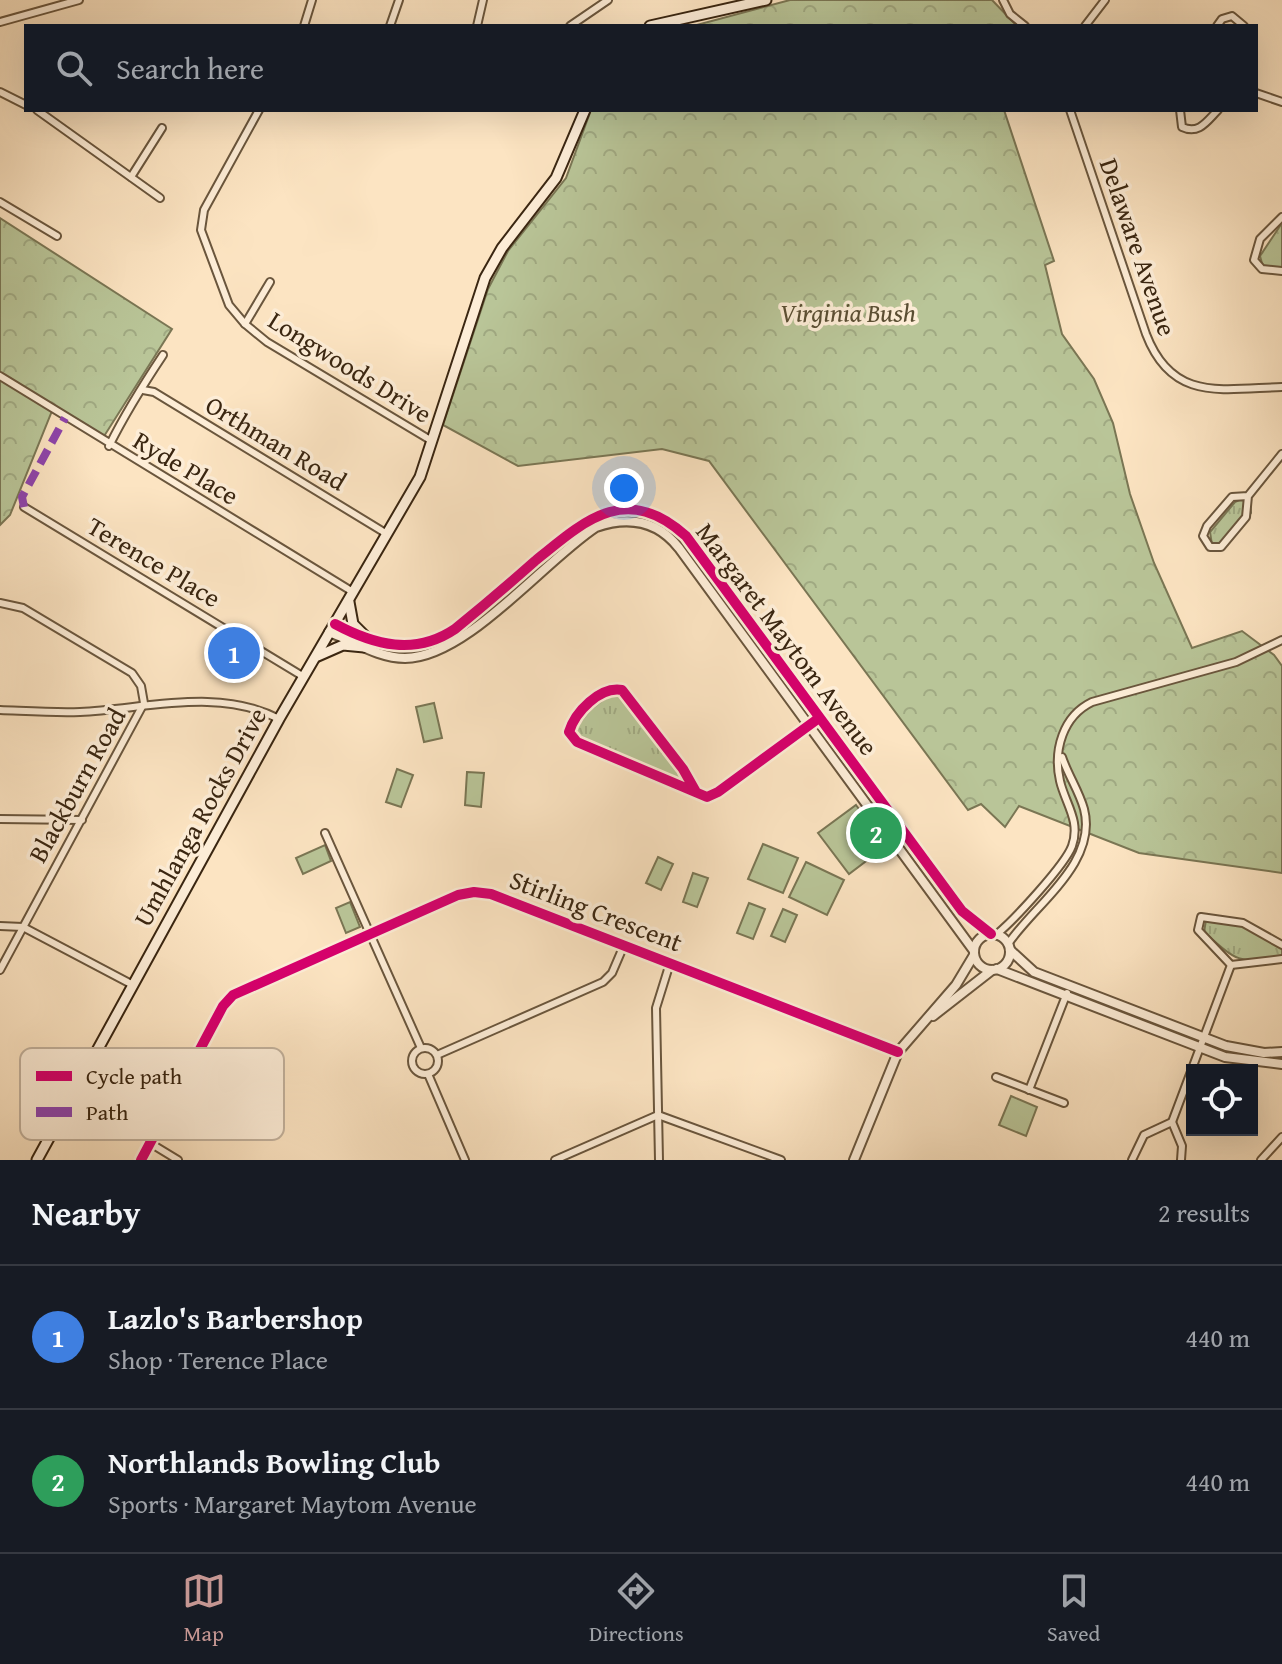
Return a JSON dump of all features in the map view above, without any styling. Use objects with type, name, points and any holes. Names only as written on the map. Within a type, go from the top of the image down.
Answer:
[{"type":"main road","points":[[659,24],[766,0]]},
{"type":"main road","name":"Umhlanga Rocks Drive","points":[[98,1048],[279,719],[420,477],[434,442],[485,278],[502,248],[556,178],[584,112]]},
{"type":"main road","points":[[351,596],[353,624],[370,644]]},
{"type":"main road","points":[[314,659],[333,648],[370,644]]},
{"type":"main road","name":"Umhlanga Rocks Drive","points":[[37,1160],[48,1140]]},
{"type":"street","points":[[0,22],[79,0]]},
{"type":"street","points":[[305,24],[312,0]]},
{"type":"street","points":[[391,24],[399,0]]},
{"type":"street","points":[[477,24],[483,0]]},
{"type":"street","points":[[573,24],[608,0]]},
{"type":"street","points":[[1003,0],[1010,14],[1022,24]]},
{"type":"street","points":[[1087,24],[1105,0]]},
{"type":"street","points":[[1218,24],[1222,19],[1232,16],[1242,24]]},
{"type":"street","points":[[0,92],[24,104]]},
{"type":"street","points":[[1258,94],[1282,102]]},
{"type":"street","points":[[40,112],[160,198]]},
{"type":"street","name":"Longwoods Drive","points":[[258,112],[204,210],[201,230],[229,305],[245,324],[267,342],[434,442]]},
{"type":"street","name":"Delaware Avenue","points":[[1071,112],[1146,334],[1159,362],[1182,382],[1203,388],[1282,387]]},
{"type":"street","points":[[1180,112],[1182,127],[1191,130],[1201,128],[1216,112]]},
{"type":"street","points":[[131,177],[162,128]]},
{"type":"street","points":[[0,202],[57,236]]},
{"type":"street","points":[[1282,217],[1260,239],[1254,260],[1262,269],[1282,271]]},
{"type":"street","points":[[245,324],[270,282]]},
{"type":"street","points":[[109,446],[135,395],[143,390],[163,355]]},
{"type":"street","name":"Ryde Place","points":[[0,376],[351,596]]},
{"type":"street","name":"Orthman Road","points":[[143,390],[212,427],[387,534]]},
{"type":"street","points":[[1248,496],[1232,497],[1207,526],[1203,536],[1210,547],[1221,547],[1246,517],[1248,496],[1282,454]]},
{"type":"street","name":"Terence Place","points":[[24,507],[304,677]]},
{"type":"street","name":"Margaret Maytom Avenue","points":[[370,644],[406,646],[443,637],[577,526],[606,511],[643,512],[675,526],[708,566],[962,911],[994,934]]},
{"type":"street","name":"Margaret Maytom Avenue","points":[[332,628],[403,658],[447,647],[584,534],[609,522],[649,523],[671,537],[974,953]]},
{"type":"street","points":[[577,526],[584,534]]},
{"type":"street","points":[[698,573],[708,566]]},
{"type":"street","points":[[0,603],[23,608],[132,673],[141,686],[144,703]]},
{"type":"street","points":[[854,1160],[898,1052],[956,985],[978,940],[994,934],[1072,847],[1075,822],[1060,779],[1063,730],[1082,707],[1236,662],[1282,640]]},
{"type":"street","points":[[696,792],[683,769],[622,690],[602,694],[574,720],[569,732],[577,742],[707,797],[819,718]]},
{"type":"street","points":[[0,710],[78,712],[144,703],[241,704],[279,719]]},
{"type":"street","name":"Blackburn Road","points":[[0,970],[144,703]]},
{"type":"street","points":[[928,1018],[1008,960],[1009,947],[1070,868],[1085,841],[1084,810],[1061,754]]},
{"type":"street","points":[[0,819],[82,820]]},
{"type":"street","points":[[325,833],[421,1048]]},
{"type":"street","points":[[897,846],[907,839]]},
{"type":"street","name":"Stirling Crescent","points":[[202,1048],[228,1000],[369,935],[474,892],[491,894],[898,1052]]},
{"type":"street","points":[[1231,965],[1198,930],[1201,917],[1243,923],[1282,945]]},
{"type":"street","points":[[0,926],[23,927],[133,985]]},
{"type":"street","points":[[994,934],[1034,972],[1067,992],[1241,1062],[1282,1064]]},
{"type":"street","points":[[437,1055],[603,982],[612,973],[624,945]]},
{"type":"street","points":[[974,953],[982,967],[1243,1051],[1282,1052]]},
{"type":"street","points":[[1231,965],[1282,959]]},
{"type":"street","points":[[659,1160],[657,999],[670,963]]},
{"type":"street","points":[[1181,1160],[1182,1146],[1172,1122],[1231,965]]},
{"type":"street","points":[[1029,1090],[1067,992]]},
{"type":"street","points":[[421,1048],[430,1048],[437,1055],[438,1064],[428,1074],[419,1073],[412,1066],[411,1058],[421,1048]]},
{"type":"street","points":[[428,1074],[465,1160]]},
{"type":"street","points":[[996,1077],[1064,1103]]},
{"type":"street","points":[[555,1160],[658,1115],[781,1160]]},
{"type":"street","points":[[1132,1160],[1144,1135],[1172,1122]]},
{"type":"street","points":[[1261,1160],[1282,1137]]},
{"type":"street","name":"Stirling Crescent","points":[[141,1160],[152,1140]]},
{"type":"street","points":[[150,1143],[178,1160]]},
{"type":"green space","points":[[790,0],[992,0],[1015,24],[700,24]]},
{"type":"green space","name":"Virginia Bush","points":[[590,112],[1005,112],[1054,261],[1045,265],[1062,334],[1094,379],[1113,423],[1130,494],[1154,563],[1192,648],[1242,631],[1274,655],[1282,666],[1282,873],[1139,853],[1019,806],[1005,827],[981,804],[968,810],[709,461],[662,449],[518,466],[443,425],[488,289],[508,251],[566,178]]},
{"type":"green space","points":[[0,218],[172,329],[101,441],[52,411],[10,515],[0,525]]},
{"type":"green space","points":[[1282,223],[1282,270],[1263,267],[1260,256]]},
{"type":"green space","points":[[1243,498],[1250,501],[1251,513],[1227,545],[1212,545],[1210,532],[1235,502]]},
{"type":"green space","points":[[619,692],[624,693],[692,785],[689,788],[577,739],[574,733],[587,713]]},
{"type":"green space","points":[[434,703],[442,738],[424,742],[416,707]]},
{"type":"green space","points":[[397,769],[413,775],[401,807],[386,802]]},
{"type":"green space","points":[[467,772],[484,773],[481,807],[465,805]]},
{"type":"green space","points":[[856,805],[886,846],[849,874],[818,833]]},
{"type":"green space","points":[[763,844],[798,858],[783,893],[748,879]]},
{"type":"green space","points":[[325,845],[331,861],[303,874],[296,858]]},
{"type":"green space","points":[[658,857],[673,864],[661,890],[646,883]]},
{"type":"green space","points":[[806,862],[844,880],[827,915],[789,897]]},
{"type":"green space","points":[[693,873],[708,878],[697,907],[683,902]]},
{"type":"green space","points":[[350,902],[360,927],[346,933],[336,908]]},
{"type":"green space","points":[[749,903],[765,909],[753,939],[737,933]]},
{"type":"green space","points":[[783,909],[797,915],[785,942],[771,936]]},
{"type":"green space","points":[[1206,920],[1240,923],[1282,946],[1282,958],[1246,960],[1232,955],[1204,932]]},
{"type":"green space","points":[[1011,1096],[1037,1107],[1026,1136],[999,1125]]},
{"type":"marked path","points":[[24,507],[22,497],[65,418]]},
{"type":"cycle path","points":[[335,624],[380,642],[425,643],[455,629],[553,546],[589,521],[625,509],[644,511],[664,520],[686,536],[962,911],[991,934]]},
{"type":"cycle path","points":[[696,792],[683,769],[622,690],[597,696],[572,724],[569,732],[577,742],[707,797],[819,718]]},
{"type":"cycle path","points":[[201,1048],[223,1006],[233,995],[458,895],[474,892],[491,894],[898,1052]]},
{"type":"cycle path","points":[[141,1160],[152,1140]]},
{"type":"place","name":"Lazlo's Barbershop","points":[[234,653]]},
{"type":"place","name":"Northlands Bowling Club","points":[[876,833]]}]
